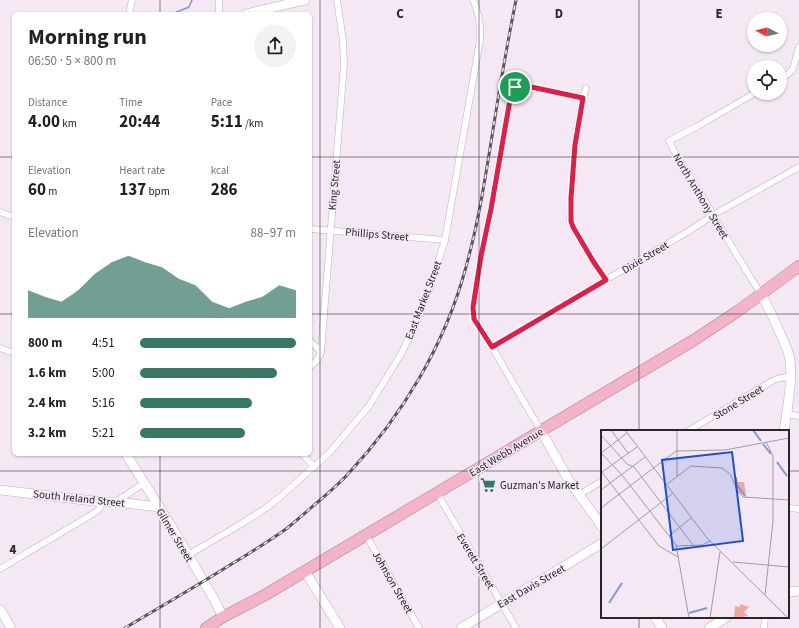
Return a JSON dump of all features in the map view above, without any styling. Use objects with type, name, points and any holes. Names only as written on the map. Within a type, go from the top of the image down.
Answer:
[{"type":"highway","name":"East Webb Avenue","points":[[206,628],[366,535],[694,340],[738,311],[799,266]]},
{"type":"street","points":[[129,12],[132,0]]},
{"type":"street","points":[[219,0],[219,12]]},
{"type":"street","points":[[254,12],[305,0]]},
{"type":"street","name":"King Street","points":[[321,352],[344,64],[343,41],[337,0]]},
{"type":"street","name":"East Market Street","points":[[188,555],[236,528],[262,511],[279,498],[329,453],[369,406],[401,354],[417,322],[432,282],[445,240],[480,40],[479,18],[473,0]]},
{"type":"street","points":[[787,74],[794,69],[799,47]]},
{"type":"street","points":[[583,98],[522,85],[513,89],[473,307],[474,319],[492,347],[569,480],[601,525]]},
{"type":"street","points":[[586,88],[575,145],[571,198],[571,221],[593,261],[606,280]]},
{"type":"street","name":"North Anthony Street","points":[[747,98],[669,141],[761,294]]},
{"type":"street","name":"Dixie Street","points":[[492,347],[689,231],[713,215],[799,167]]},
{"type":"street","points":[[0,212],[12,216]]},
{"type":"street","name":"Phillips Street","points":[[312,229],[445,240]]},
{"type":"street","points":[[761,294],[787,350],[791,366],[784,430]]},
{"type":"street","points":[[312,343],[321,352],[318,359],[312,365]]},
{"type":"street","points":[[0,348],[12,352]]},
{"type":"street","name":"Stone Street","points":[[690,430],[774,380],[790,377]]},
{"type":"street","points":[[786,414],[799,416]]},
{"type":"street","name":"Gilmer Street","points":[[127,456],[173,529],[223,617]]},
{"type":"street","points":[[304,456],[314,467]]},
{"type":"street","points":[[579,495],[601,482]]},
{"type":"street","points":[[116,502],[144,484]]},
{"type":"street","name":"South Ireland Street","points":[[0,490],[158,507]]},
{"type":"street","name":"Everett Street","points":[[437,493],[516,628]]},
{"type":"street","points":[[0,569],[96,512],[102,502]]},
{"type":"street","points":[[789,508],[799,509]]},
{"type":"street","name":"Johnson Street","points":[[366,535],[419,628]]},
{"type":"street","name":"East Davis Street","points":[[461,628],[601,544]]},
{"type":"street","points":[[305,571],[340,628]]},
{"type":"street","points":[[789,592],[799,591]]},
{"type":"street","points":[[0,609],[11,628]]},
{"type":"street","points":[[656,618],[662,628]]},
{"type":"street","points":[[709,628],[724,618]]},
{"type":"street","points":[[764,628],[765,618]]},
{"type":"waterway","points":[[177,12],[189,7],[192,0]]},
{"type":"railway","points":[[125,628],[272,539],[289,526],[331,491],[348,474],[368,452],[404,404],[434,351],[457,296],[466,267],[481,202],[516,0]]},
{"type":"place","name":"Guzman's Market","points":[[488,485]]},
{"type":"route","points":[[522,85],[583,98],[575,145],[570,216],[573,227],[606,280],[492,347],[474,319],[473,307],[511,94],[515,87],[522,85]]}]
